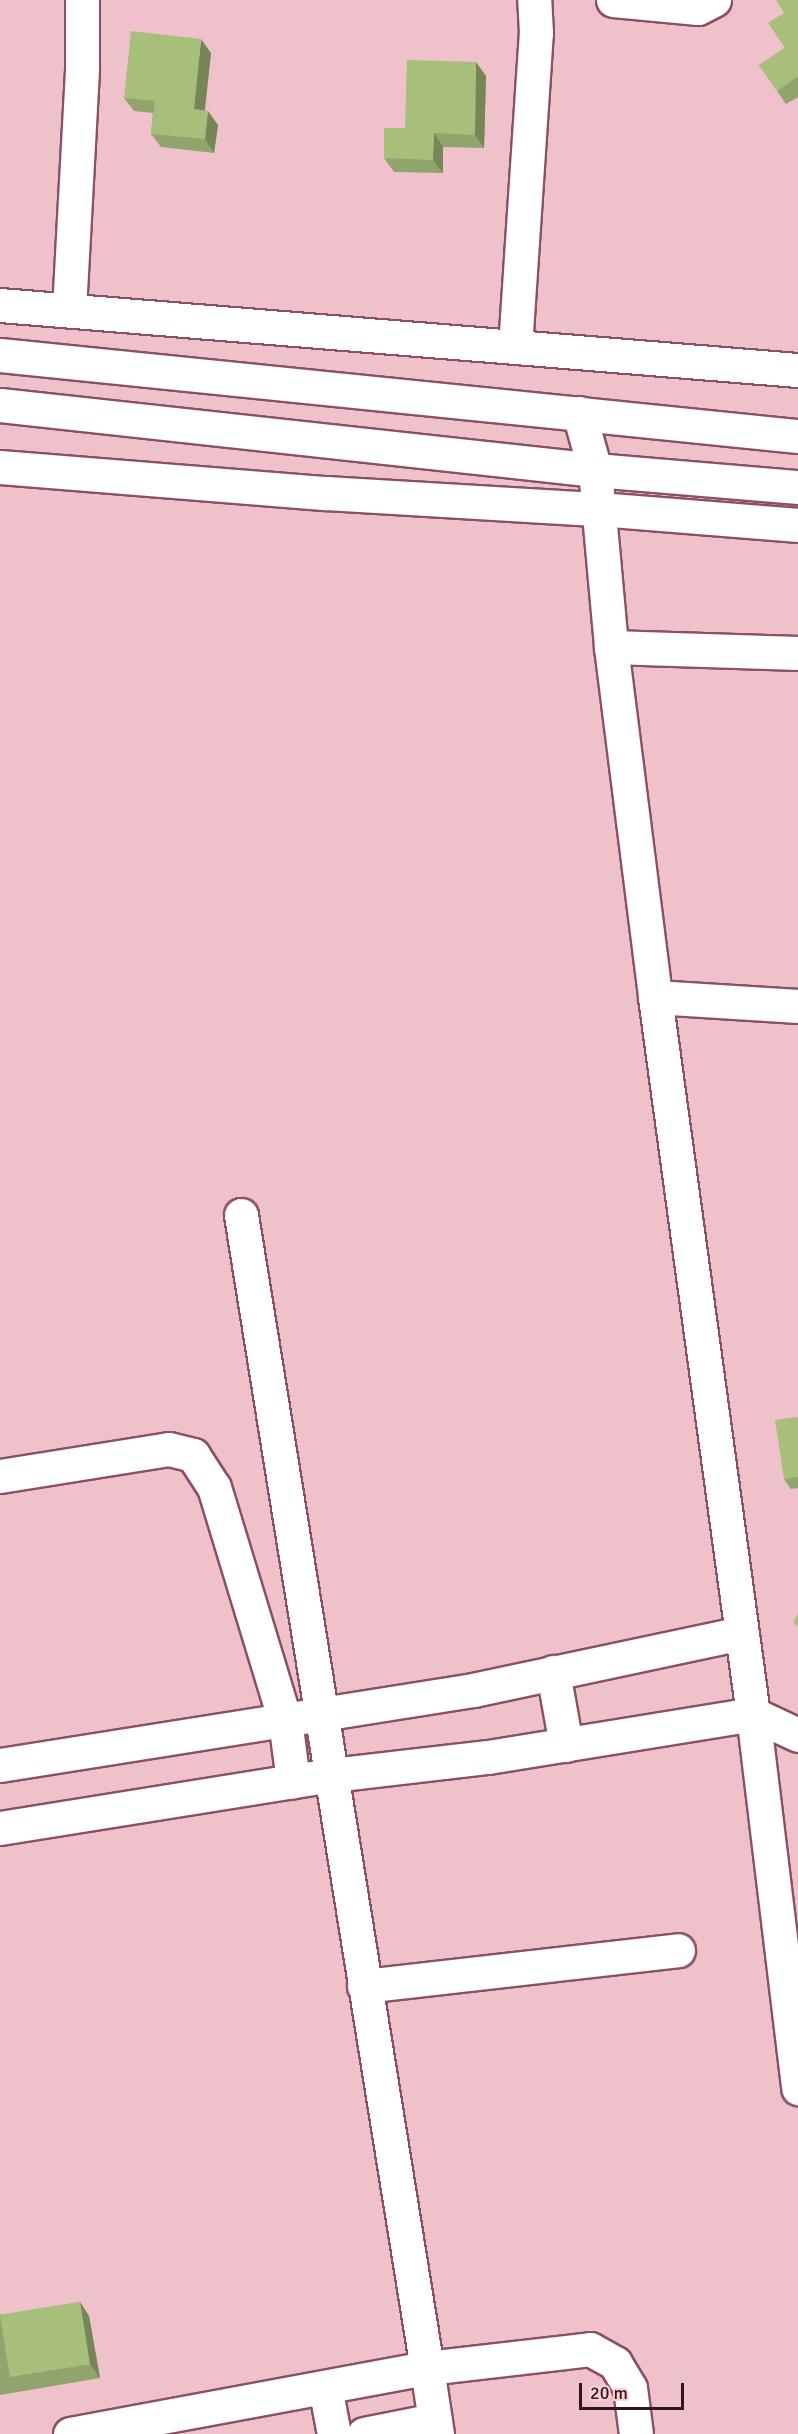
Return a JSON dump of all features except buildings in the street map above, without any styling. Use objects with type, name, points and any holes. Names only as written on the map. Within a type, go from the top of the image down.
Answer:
[{"type":"street","points":[[69,310],[82,67],[82,0]]},
{"type":"street","points":[[515,347],[536,33],[534,0]]},
{"type":"street","points":[[613,0],[698,8],[714,0]]},
{"type":"street","points":[[0,305],[798,370]]},
{"type":"street","points":[[0,355],[798,436]]},
{"type":"street","points":[[0,405],[595,470],[798,487]]},
{"type":"street","points":[[579,413],[595,470],[611,646],[655,997],[753,1714],[798,2088]]},
{"type":"street","points":[[0,466],[326,493],[598,509],[798,525]]},
{"type":"street","points":[[611,646],[798,653]]},
{"type":"street","points":[[655,997],[798,1006]]},
{"type":"street","points":[[242,1215],[436,2427],[364,2434]]},
{"type":"street","points":[[0,1476],[169,1449],[193,1455],[214,1487],[285,1720],[293,1781]]},
{"type":"street","points":[[0,1765],[473,1690],[741,1633]]},
{"type":"street","points":[[553,1672],[566,1745]]},
{"type":"street","points":[[0,1828],[332,1775],[488,1758],[753,1714],[798,1735]]},
{"type":"street","points":[[364,1986],[678,1950]]},
{"type":"street","points":[[70,2434],[427,2368],[590,2349],[615,2363],[630,2388],[636,2434]]},
{"type":"street","points":[[325,2387],[334,2434]]},
{"type":"shaded area","points":[[0,0],[798,0],[798,2434],[0,2434]]}]
